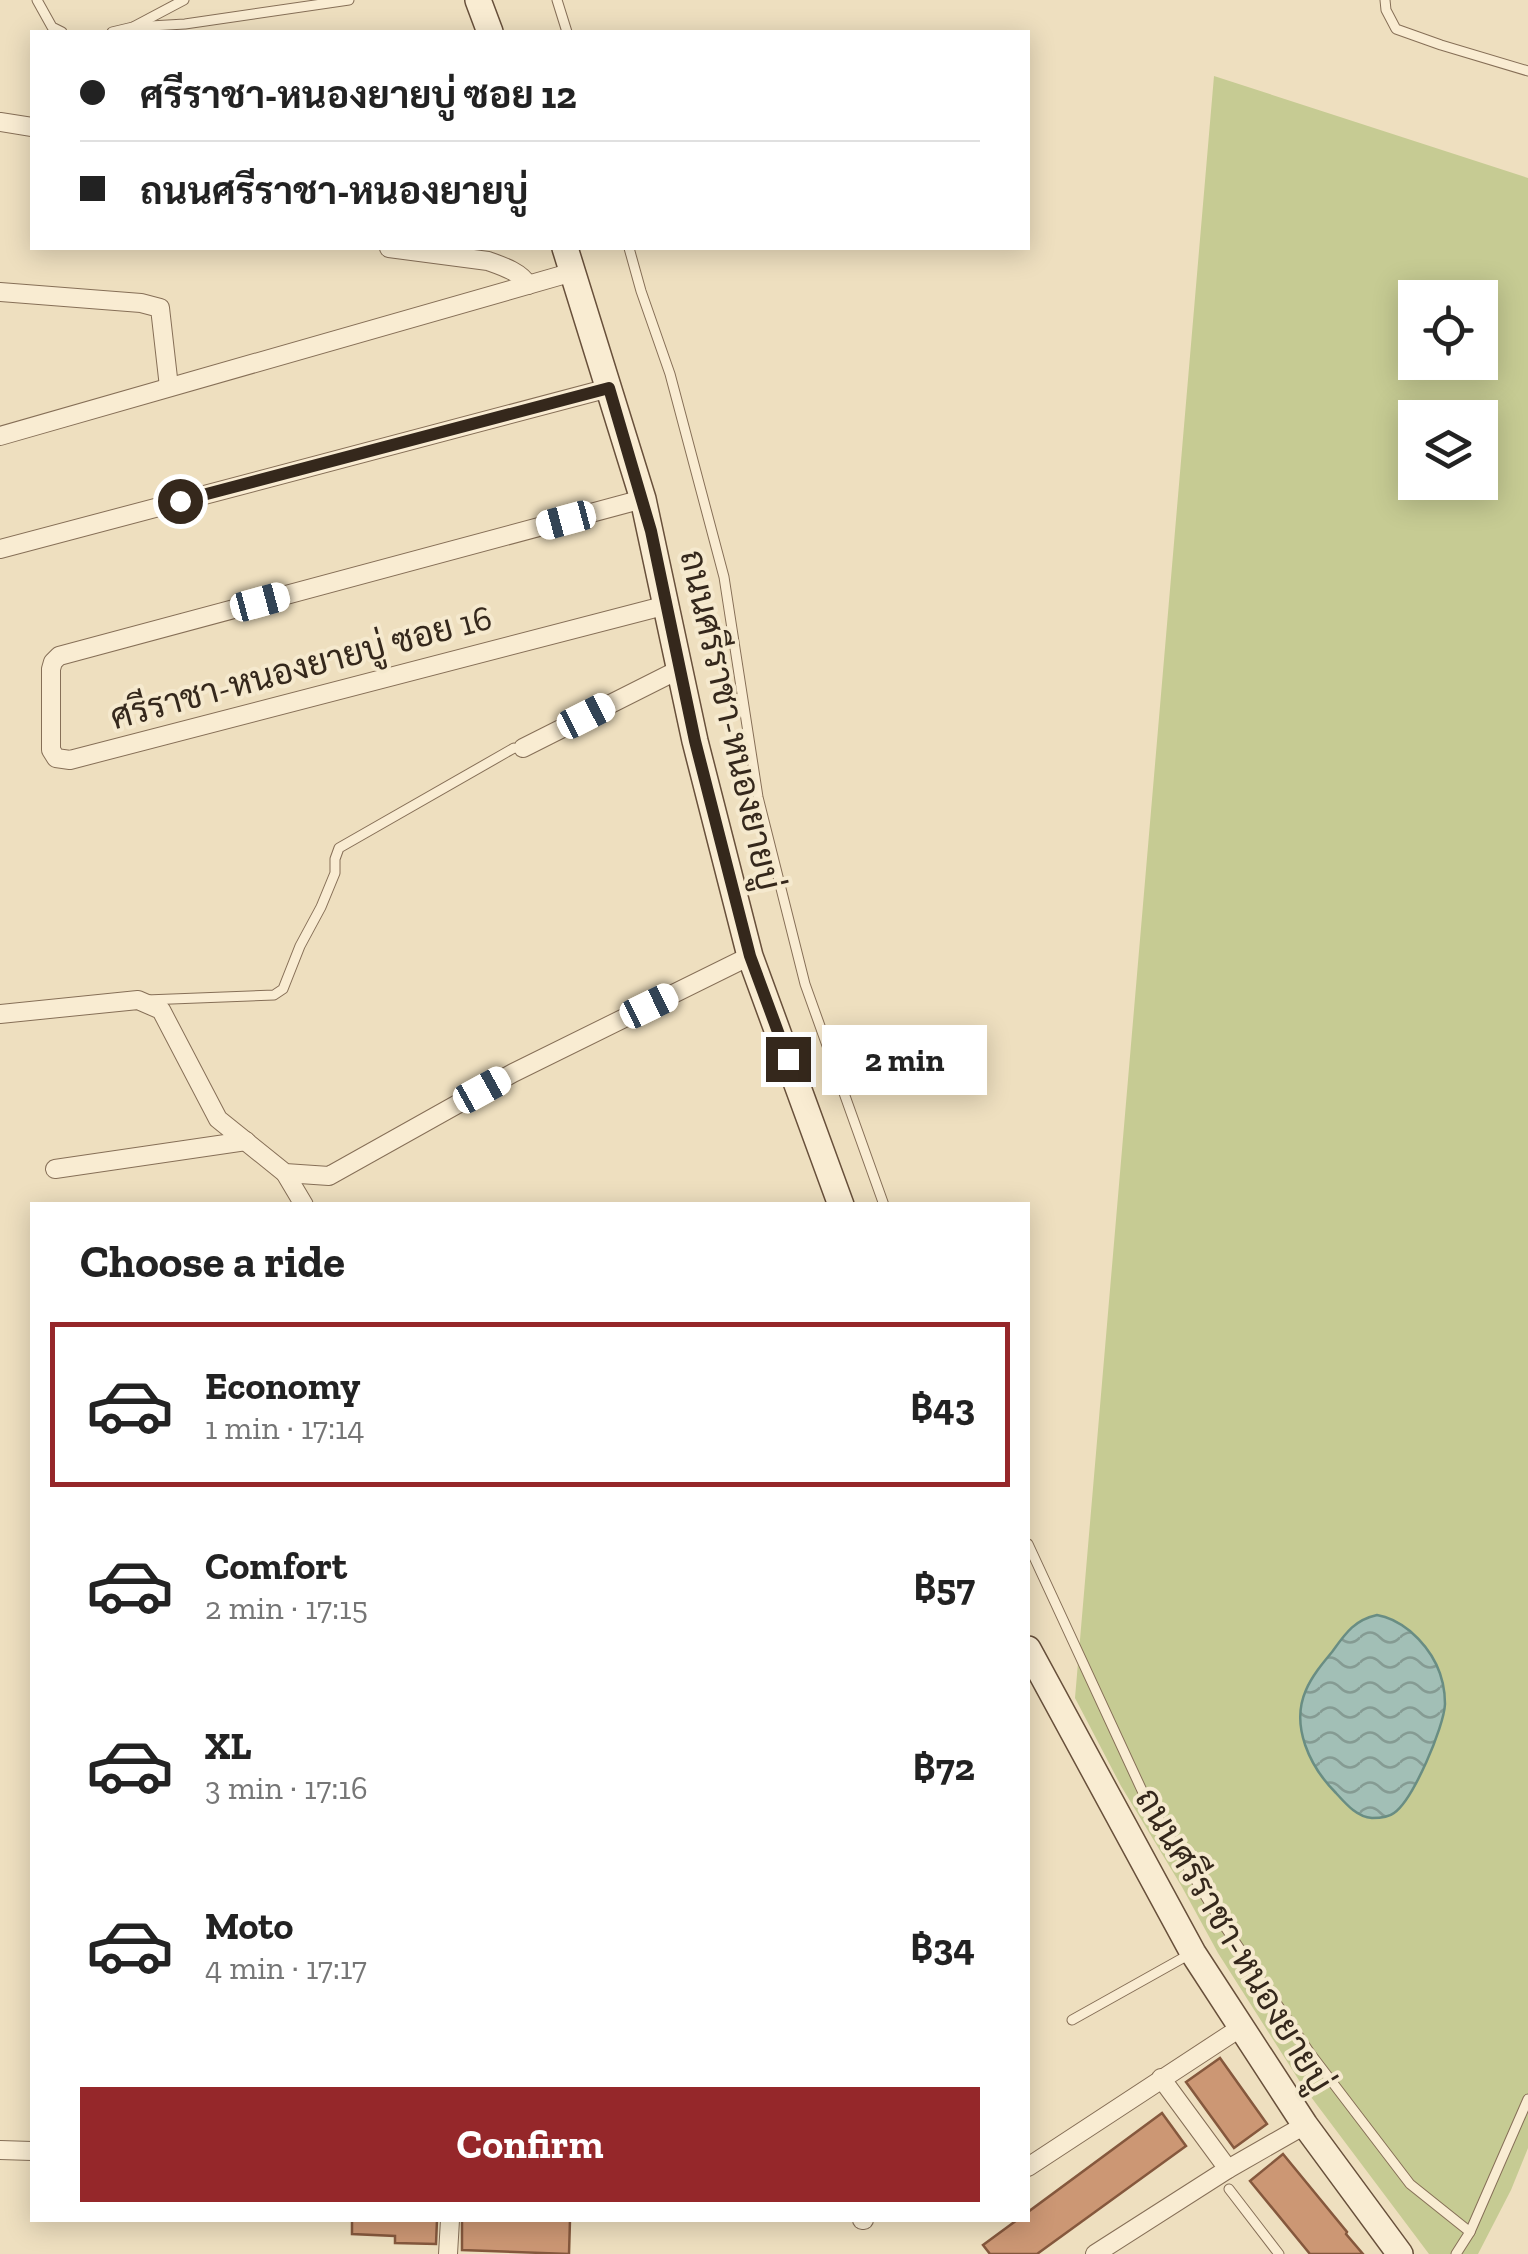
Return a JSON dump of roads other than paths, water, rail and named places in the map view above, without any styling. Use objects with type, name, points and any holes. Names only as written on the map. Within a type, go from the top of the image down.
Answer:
[{"type":"main road","points":[[478,0],[489,30]]},
{"type":"main road","name":"ถนนศรีราชา-หนองยายบู่","points":[[569,260],[643,499],[695,741],[750,956],[840,1202]]},
{"type":"main road","name":"ถนนศรีราชา-หนองยายบู่","points":[[1030,1653],[1192,1953],[1305,2125],[1400,2254]]},
{"type":"street","points":[[0,122],[30,127]]},
{"type":"street","points":[[404,250],[504,266],[528,285]]},
{"type":"street","points":[[0,436],[528,285],[569,260]]},
{"type":"street","points":[[0,292],[141,302],[160,308],[170,388]]},
{"type":"street","points":[[0,549],[609,388]]},
{"type":"street","name":"ศรีราชา-หนองยายบู่ ซอย 16","points":[[643,499],[58,656],[51,669],[51,750],[53,757],[64,761],[667,605]]},
{"type":"street","points":[[518,748],[680,669]]},
{"type":"street","points":[[286,1173],[329,1176],[513,1073],[750,956]]},
{"type":"street","points":[[0,1014],[138,1000],[161,1010],[218,1119],[286,1173],[302,1202]]},
{"type":"street","points":[[55,1170],[246,1142]]},
{"type":"street","points":[[1030,2165],[1240,2028]]},
{"type":"street","points":[[1162,2078],[1228,2169]]},
{"type":"street","points":[[1095,2254],[1305,2125]]},
{"type":"street","points":[[0,2150],[30,2151]]},
{"type":"street","points":[[448,2254],[450,2222]]},
{"type":"lane","points":[[37,0],[52,26],[59,30]]},
{"type":"lane","points":[[119,30],[184,0]]},
{"type":"lane","points":[[133,26],[185,24],[349,0]]},
{"type":"lane","points":[[556,0],[567,30]]},
{"type":"lane","points":[[1385,0],[1396,29],[1528,72]]},
{"type":"lane","points":[[630,250],[675,392],[724,578],[758,796],[805,984],[883,1202]]},
{"type":"lane","points":[[138,1000],[277,994],[283,989],[321,907],[335,874],[339,848],[518,748]]},
{"type":"lane","points":[[1030,1548],[1145,1796],[1215,1912],[1310,2053],[1410,2184],[1470,2232]]},
{"type":"lane","points":[[1072,2020],[1192,1953]]},
{"type":"lane","points":[[1456,2254],[1470,2232],[1528,2100]]},
{"type":"lane","points":[[1229,2189],[1279,2254]]},
{"type":"water","points":[[1377,1615],[1402,1625],[1425,1646],[1440,1673],[1445,1704],[1433,1745],[1410,1794],[1392,1814],[1372,1818],[1352,1809],[1318,1771],[1305,1745],[1300,1718],[1306,1690],[1321,1666],[1351,1629]]}]
